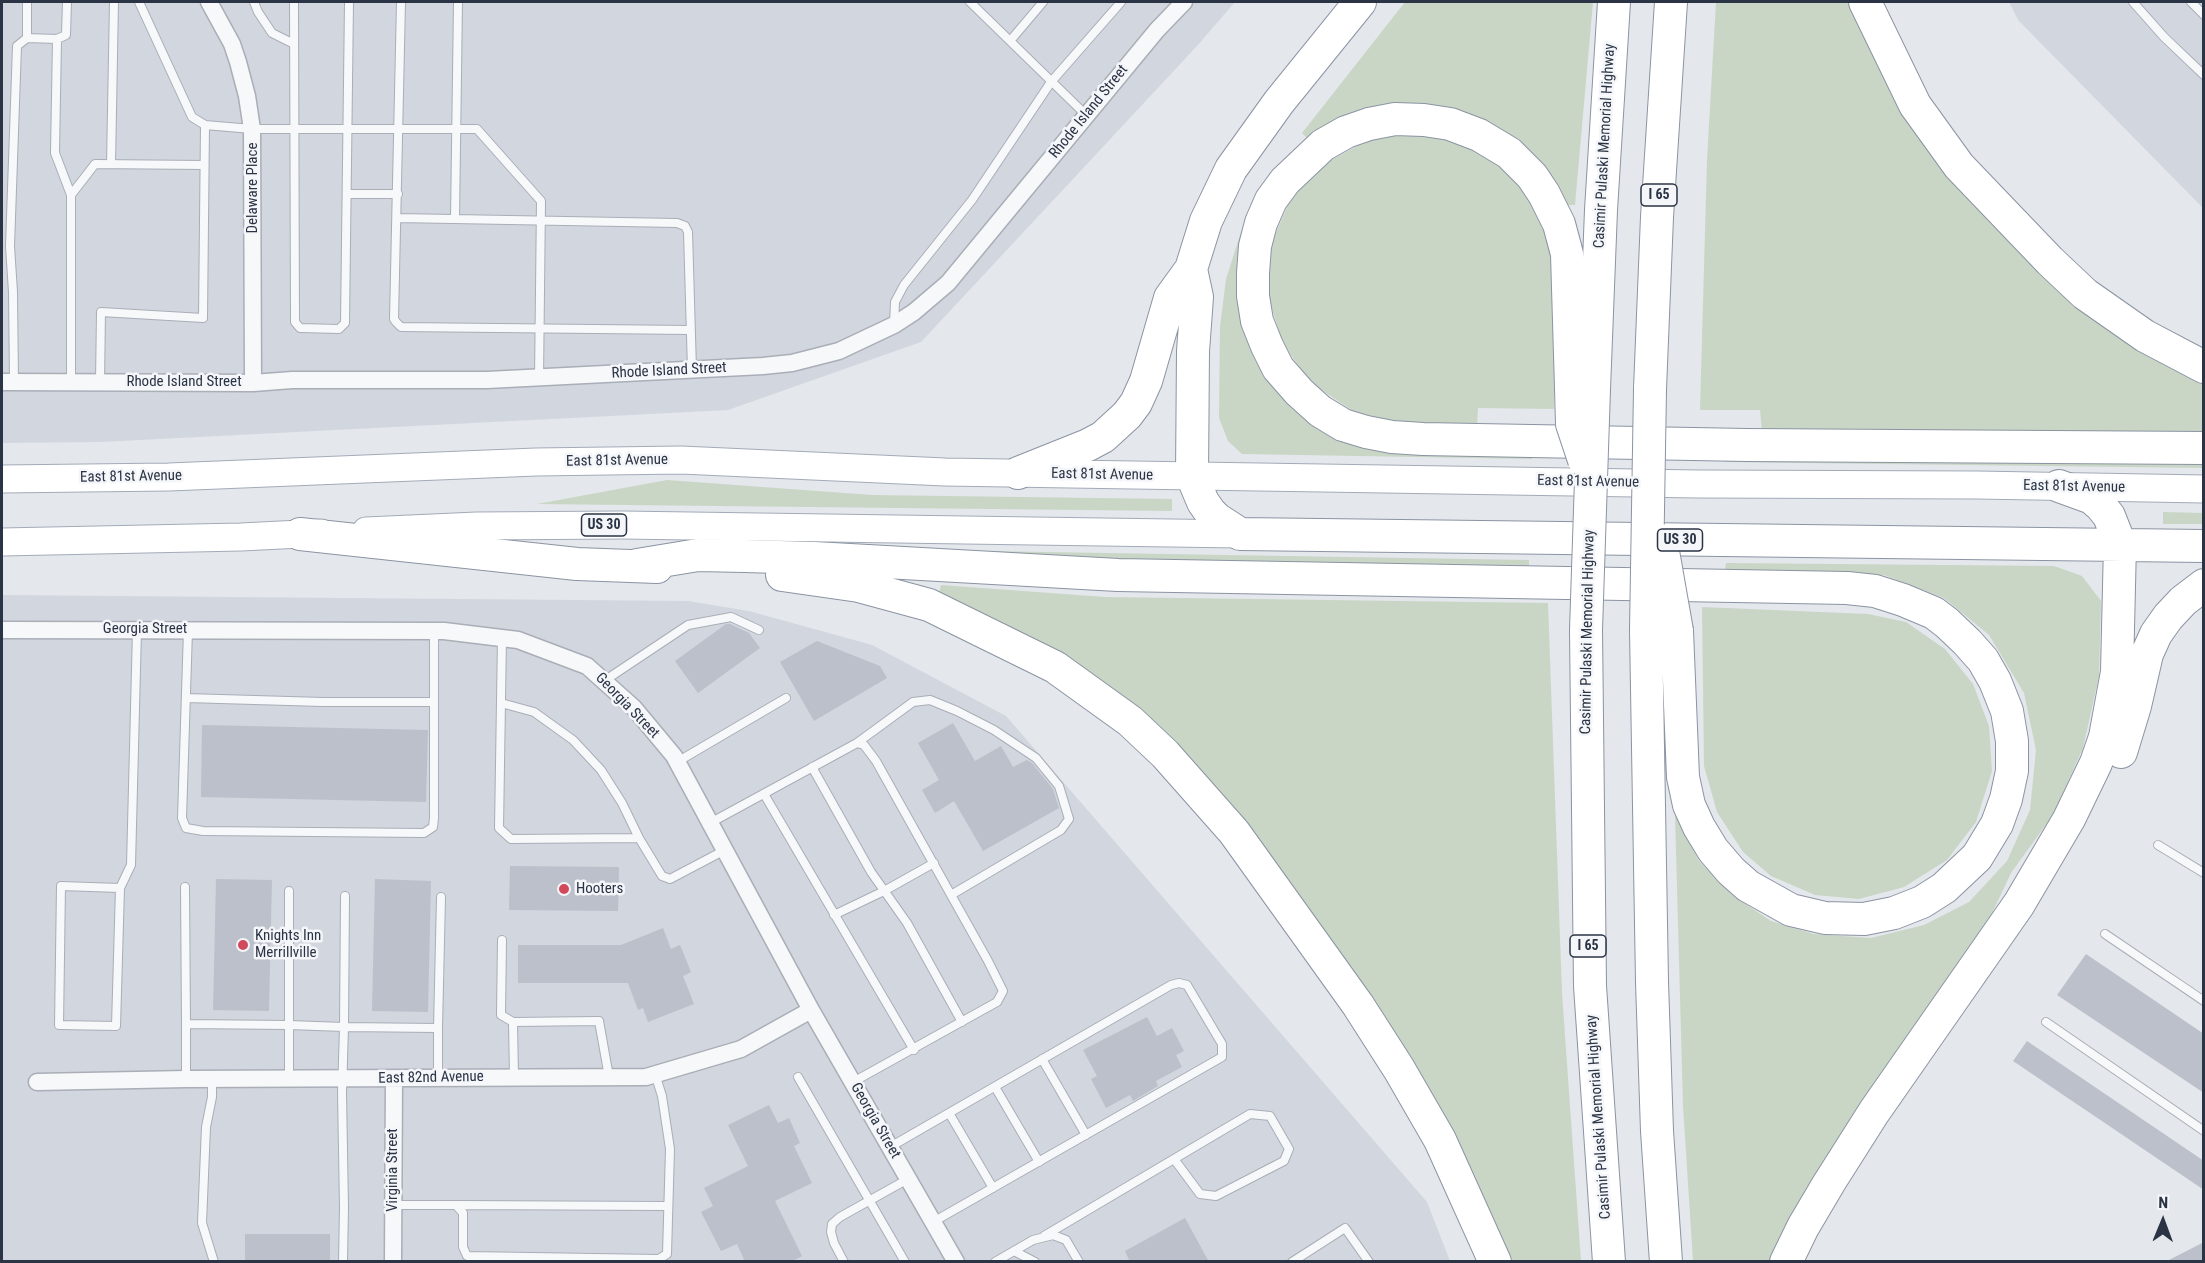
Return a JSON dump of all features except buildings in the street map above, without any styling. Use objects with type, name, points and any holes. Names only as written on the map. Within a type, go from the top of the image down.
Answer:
[{"type":"highway","points":[[1018,473],[1103,437],[1127,415],[1136,403],[1146,381],[1170,298],[1191,269],[1199,237],[1212,205],[1240,155],[1279,102],[1360,2]]},
{"type":"highway","name":"Casimir Pulaski Memorial Highway","points":[[1608,1262],[1590,986],[1586,630],[1592,486],[1583,388],[1601,210],[1614,2]]},
{"type":"highway","name":"I 65","points":[[1666,1262],[1657,1131],[1652,982],[1646,630],[1647,460],[1657,217],[1671,2]]},
{"type":"highway","points":[[1865,2],[1915,105],[1959,166],[2085,294],[2145,336],[2204,367]]},
{"type":"highway","points":[[1583,388],[1567,254],[1559,224],[1532,176],[1509,153],[1479,135],[1450,124],[1395,119],[1369,124],[1346,132],[1323,145],[1285,181],[1271,200],[1261,223],[1255,246],[1253,273],[1253,296],[1257,321],[1267,346],[1278,368],[1320,411],[1343,425],[1366,432],[1392,437],[1446,439],[1747,445],[2204,448]]},
{"type":"highway","points":[[1191,269],[1197,297],[1194,333],[1192,476],[1210,512],[1240,534]]},
{"type":"highway","points":[[637,565],[698,555],[814,558],[1107,574],[1847,588],[1875,591],[1934,613],[1947,623],[1983,660],[2003,701],[2012,741],[2012,771],[2006,799],[1997,824],[1977,857],[1944,888],[1922,902],[1894,913],[1864,919],[1825,918],[1791,910],[1748,886],[1713,850],[1689,805],[1683,777],[1677,631],[1647,460]]},
{"type":"highway","points":[[1786,1262],[1828,1183],[1874,1112],[2019,904],[2069,819],[2096,763],[2105,737],[2117,672],[2120,544],[2112,522],[2101,506],[2092,498],[2059,486]]},
{"type":"highway","points":[[300,534],[577,564],[637,565],[818,579],[859,586],[929,605],[1055,667],[1130,721],[1165,754],[1234,832],[1358,1005],[1399,1069],[1440,1140],[1496,1262]]},
{"type":"highway","name":"US 30","points":[[1240,534],[2204,546]]},
{"type":"highway","points":[[2019,904],[2084,828],[2116,766],[2135,706],[2147,654],[2156,634],[2183,600],[2204,585]]},
{"type":"main road","name":"East 81st Avenue","points":[[2,479],[169,477],[536,462],[681,460],[882,471],[1698,484],[2204,489]]},
{"type":"main road","name":"US 30","points":[[2,542],[300,534],[477,526],[586,525],[832,526],[1240,534]]},
{"type":"street","name":"Delaware Place","points":[[209,2],[232,44],[247,96],[252,129],[253,383]]},
{"type":"street","name":"Rhode Island Street","points":[[8,382],[253,383],[292,380],[487,380],[792,363],[839,351],[894,325],[914,312],[948,283],[1157,30],[1184,2]]},
{"type":"street","name":"Georgia Street","points":[[2,630],[434,631],[518,640],[587,666],[634,708],[677,762],[812,1010],[956,1262]]},
{"type":"street","name":"East 82nd Avenue","points":[[37,1082],[646,1077],[741,1049],[812,1010]]},
{"type":"street","name":"Virginia Street","points":[[393,1262],[394,1079]]},
{"type":"lane","points":[[27,2],[27,38]]},
{"type":"lane","points":[[8,382],[13,292],[10,246],[16,46],[27,38],[57,39],[66,34],[67,2]]},
{"type":"lane","points":[[111,164],[114,2]]},
{"type":"lane","points":[[139,2],[192,117],[205,125],[252,129],[477,129],[541,201],[539,378]]},
{"type":"lane","points":[[254,2],[272,33],[294,44]]},
{"type":"lane","points":[[294,2],[295,322],[300,328],[339,329],[345,323],[349,2]]},
{"type":"lane","points":[[401,2],[394,319],[401,327],[690,330]]},
{"type":"lane","points":[[455,219],[458,2]]},
{"type":"lane","points":[[970,2],[1086,115]]},
{"type":"lane","points":[[1010,41],[1043,2]]},
{"type":"lane","points":[[894,325],[895,302],[904,285],[972,200],[1051,82],[1121,2]]},
{"type":"lane","points":[[2133,2],[2164,37],[2204,75]]},
{"type":"lane","points":[[2191,2],[2204,15]]},
{"type":"lane","points":[[57,39],[55,153],[71,195],[71,382]]},
{"type":"lane","points":[[100,382],[101,312],[203,318],[205,125]]},
{"type":"lane","points":[[71,195],[95,164],[204,165]]},
{"type":"lane","points":[[346,194],[398,194]]},
{"type":"lane","points":[[397,218],[677,223],[685,226],[688,232],[692,370]]},
{"type":"lane","points":[[604,681],[688,625],[731,617],[759,630]]},
{"type":"lane","points":[[120,888],[61,886],[59,1025],[116,1026],[120,888],[131,865],[137,629]]},
{"type":"lane","points":[[189,629],[182,818],[186,828],[203,831],[424,833],[433,827],[434,818],[434,631]]},
{"type":"lane","points":[[502,638],[499,828],[511,839],[639,838]]},
{"type":"lane","points":[[186,698],[434,702]]},
{"type":"lane","points":[[677,762],[786,698]]},
{"type":"lane","points":[[710,823],[857,743],[913,702],[930,700],[994,730],[1035,758],[1059,786],[1069,819],[1061,830],[951,895]]},
{"type":"lane","points":[[501,703],[534,712],[573,740],[601,770],[662,876],[670,879],[725,850]]},
{"type":"lane","points":[[853,1082],[997,1002],[1003,991],[876,761],[864,745],[857,743]]},
{"type":"lane","points":[[812,767],[871,872],[907,923],[962,1022]]},
{"type":"lane","points":[[764,794],[914,1050]]},
{"type":"lane","points":[[2158,845],[2204,873]]},
{"type":"lane","points":[[834,915],[934,863]]},
{"type":"lane","points":[[185,887],[186,1079]]},
{"type":"lane","points":[[289,891],[289,1080]]},
{"type":"lane","points":[[342,1262],[345,896]]},
{"type":"lane","points":[[438,1078],[441,897]]},
{"type":"lane","points":[[2105,934],[2204,1001]]},
{"type":"lane","points":[[502,940],[501,1015],[513,1022],[600,1021],[609,1077]]},
{"type":"lane","points":[[890,1147],[1171,985],[1179,983],[1187,985],[1222,1044],[1222,1057],[933,1222]]},
{"type":"lane","points":[[513,1022],[514,1077]]},
{"type":"lane","points":[[2046,1023],[2204,1131]]},
{"type":"lane","points":[[186,1024],[438,1028]]},
{"type":"lane","points":[[1042,1059],[1086,1135]]},
{"type":"lane","points":[[456,1205],[463,1213],[463,1247],[467,1256],[658,1259],[667,1254],[670,1149],[662,1096],[655,1074]]},
{"type":"lane","points":[[798,1077],[905,1262]]},
{"type":"lane","points":[[212,1079],[212,1097],[206,1127],[202,1223],[214,1262]]},
{"type":"lane","points":[[995,1087],[1039,1162]]},
{"type":"lane","points":[[949,1113],[993,1188]]},
{"type":"lane","points":[[995,1262],[1044,1236],[1174,1159],[1250,1114],[1270,1116],[1289,1149],[1284,1161],[1216,1196],[1200,1194],[1174,1159]]},
{"type":"lane","points":[[844,1262],[834,1243],[831,1232],[832,1224],[840,1217],[909,1179]]},
{"type":"lane","points":[[393,1205],[668,1206]]},
{"type":"lane","points":[[1292,1262],[1345,1228],[1369,1262]]},
{"type":"lane","points":[[1044,1236],[1053,1235],[1066,1240],[1079,1262]]},
{"type":"lane","points":[[1014,1251],[1035,1262]]},
{"type":"shaded area","points":[[2,2],[1235,2],[1197,46],[921,342],[728,410],[100,442],[2,443]]},
{"type":"shaded area","points":[[2009,2],[2203,2],[2203,208],[2018,20]]},
{"type":"shaded area","points":[[2,595],[688,601],[749,611],[872,645],[1006,716],[1427,1202],[1450,1261],[2,1262]]},
{"type":"green space","points":[[1405,2],[1593,2],[1575,205],[1567,205],[1461,117],[1309,140],[1302,133]]},
{"type":"green space","points":[[1716,2],[1850,2],[1861,32],[1905,108],[1964,194],[2033,264],[2203,380],[2203,438],[1762,431],[1760,410],[1700,410],[1707,160]]},
{"type":"green space","points":[[1411,133],[1451,140],[1488,156],[1523,186],[1544,219],[1554,261],[1554,409],[1478,408],[1477,425],[1396,424],[1353,411],[1311,383],[1283,344],[1267,293],[1271,244],[1290,200],[1324,164],[1368,140]]},
{"type":"green space","points":[[1242,229],[1238,274],[1325,427],[1532,450],[1532,459],[1242,454],[1228,441],[1219,418],[1220,327],[1226,279]]},
{"type":"green space","points":[[1726,453],[2203,460],[2204,468],[1725,462]]},
{"type":"green space","points":[[667,480],[872,495],[1172,499],[1172,511],[537,504]]},
{"type":"green space","points":[[2163,512],[2203,513],[2203,524],[2163,524]]},
{"type":"green space","points":[[985,551],[1529,560],[1529,568],[1090,562],[984,555]]},
{"type":"green space","points":[[1726,563],[2054,566],[2082,576],[2101,601],[2099,676],[2083,748],[2053,815],[2011,873],[1970,960],[1777,1261],[1693,1261],[1683,1106],[1675,814],[1699,861],[1735,897],[1771,921],[1814,934],[1871,938],[1924,925],[1969,902],[2007,861],[2030,810],[2036,750],[2024,693],[1989,635],[1944,598],[1884,575],[1725,571]]},
{"type":"green space","points":[[941,585],[1105,597],[1548,603],[1562,993],[1581,1261],[1512,1261],[1459,1146],[1398,1038],[1078,670],[995,619],[938,597]]},
{"type":"green space","points":[[1702,607],[1868,614],[1906,622],[1945,649],[1973,684],[1989,726],[1992,771],[1976,822],[1947,860],[1904,887],[1859,899],[1815,895],[1771,876],[1743,852],[1717,812],[1704,766]]},
{"type":"place","name":"Hooters","points":[[564,889]]},
{"type":"place","name":"Knights Inn Merrillville","points":[[243,945]]}]
